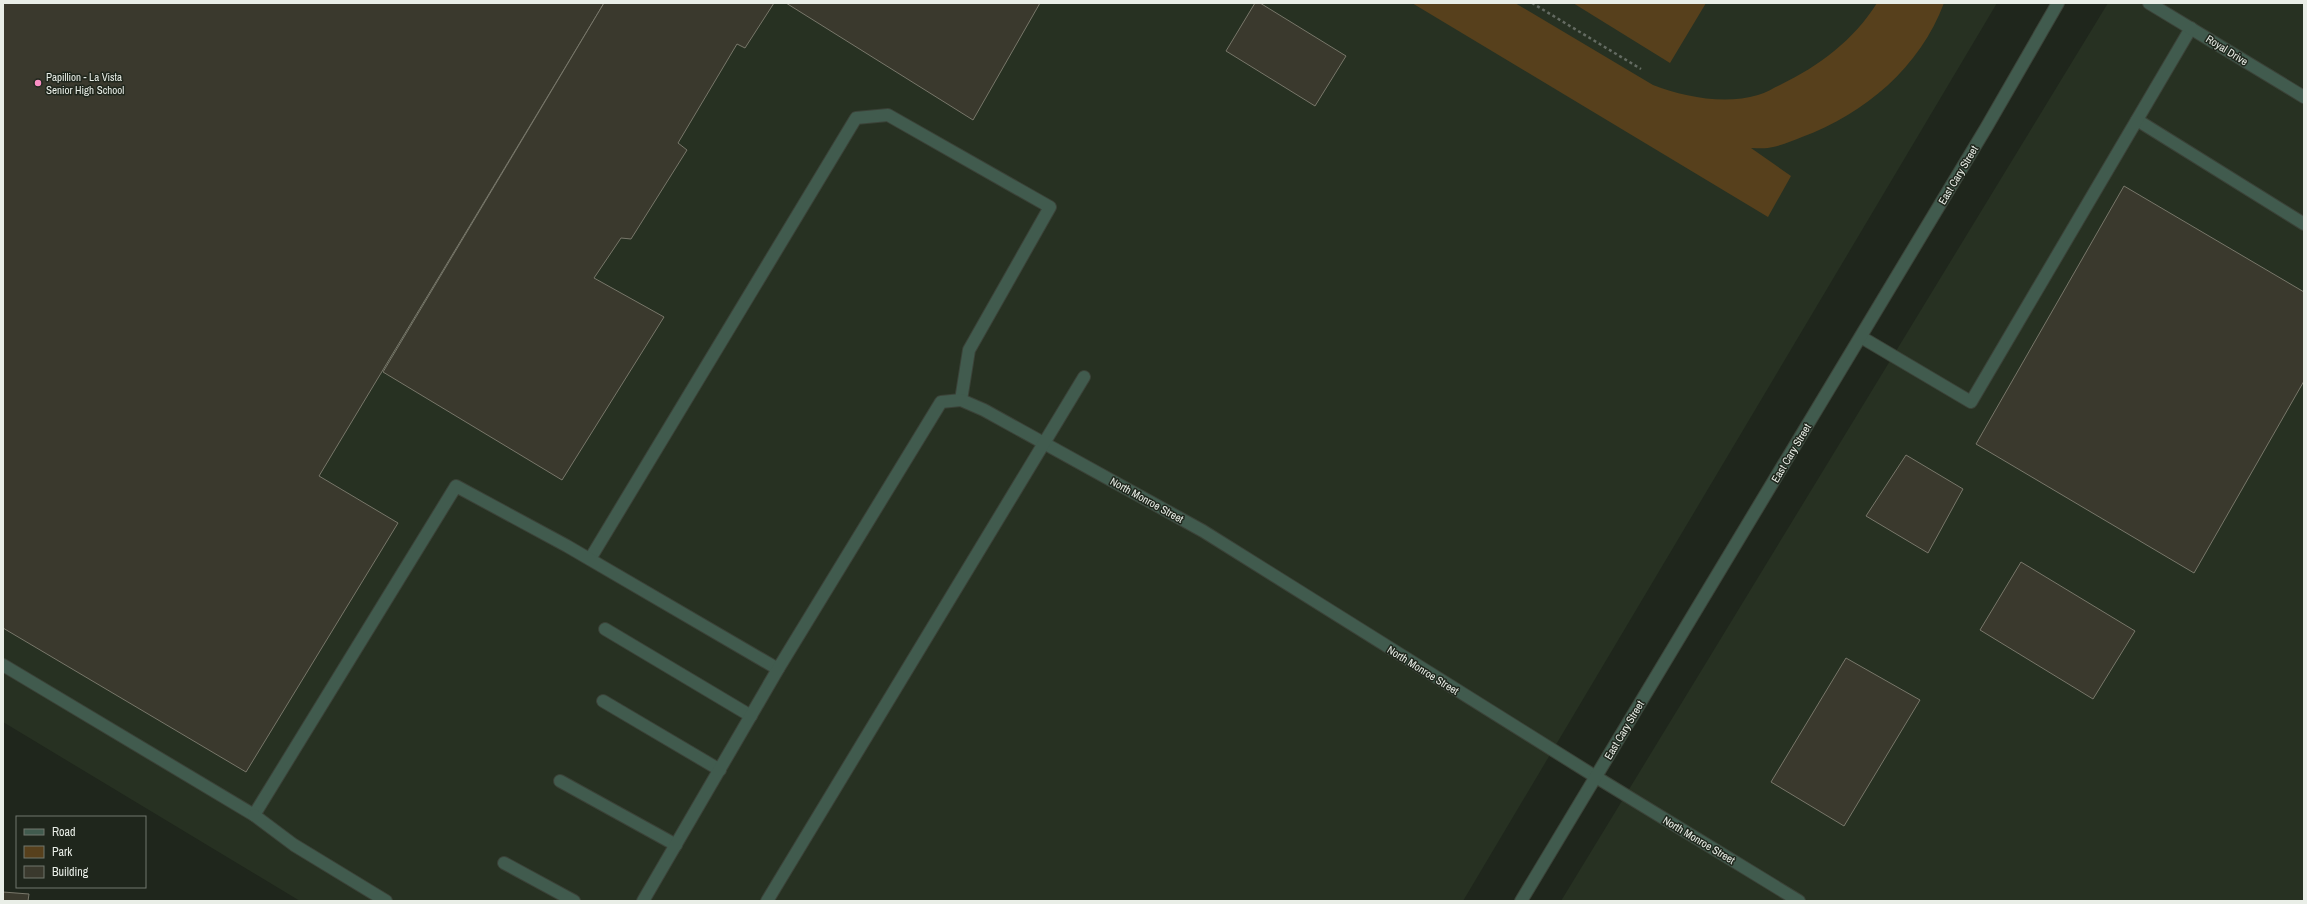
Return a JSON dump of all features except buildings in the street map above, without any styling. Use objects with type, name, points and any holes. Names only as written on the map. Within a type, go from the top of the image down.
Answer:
[{"type":"street","name":"East Cary Street","points":[[1521,901],[1986,128],[2058,3]]},
{"type":"street","name":"Royal Drive","points":[[2149,3],[2304,97]]},
{"type":"street","points":[[1861,337],[1971,402],[2192,28]]},
{"type":"street","points":[[590,559],[856,118],[888,114],[1050,207],[969,350],[961,400],[941,402],[932,415],[778,669],[643,901]]},
{"type":"street","points":[[2137,120],[2304,224]]},
{"type":"street","points":[[767,901],[1084,377]]},
{"type":"street","name":"North Monroe Street","points":[[961,400],[1044,443],[1203,531],[1596,777],[1799,901]]},
{"type":"street","points":[[254,815],[456,486],[590,559],[778,669]]},
{"type":"street","points":[[605,629],[751,716]]},
{"type":"street","points":[[3,665],[254,815],[294,845],[386,901]]},
{"type":"street","points":[[603,701],[720,770]]},
{"type":"street","points":[[560,781],[676,845]]},
{"type":"street","points":[[504,863],[574,901]]},
{"type":"path","points":[[1532,3],[1641,68]]},
{"type":"shaded area","points":[[3,3],[1997,3],[1463,901],[300,901],[3,722]]},
{"type":"shaded area","points":[[2108,3],[2304,3],[2304,901],[1561,901]]},
{"type":"green space","points":[[1412,3],[1515,3],[1653,85],[1691,96],[1732,99],[1745,98],[1767,92],[1794,78],[1822,60],[1858,29],[1877,3],[1944,3],[1934,26],[1921,48],[1888,85],[1868,101],[1825,127],[1798,138],[1770,148],[1751,148],[1791,176],[1768,217]]},
{"type":"green space","points":[[1573,3],[1706,3],[1670,63]]},
{"type":"place","name":"Papillion - La Vista Senior High School","points":[[38,83]]}]
